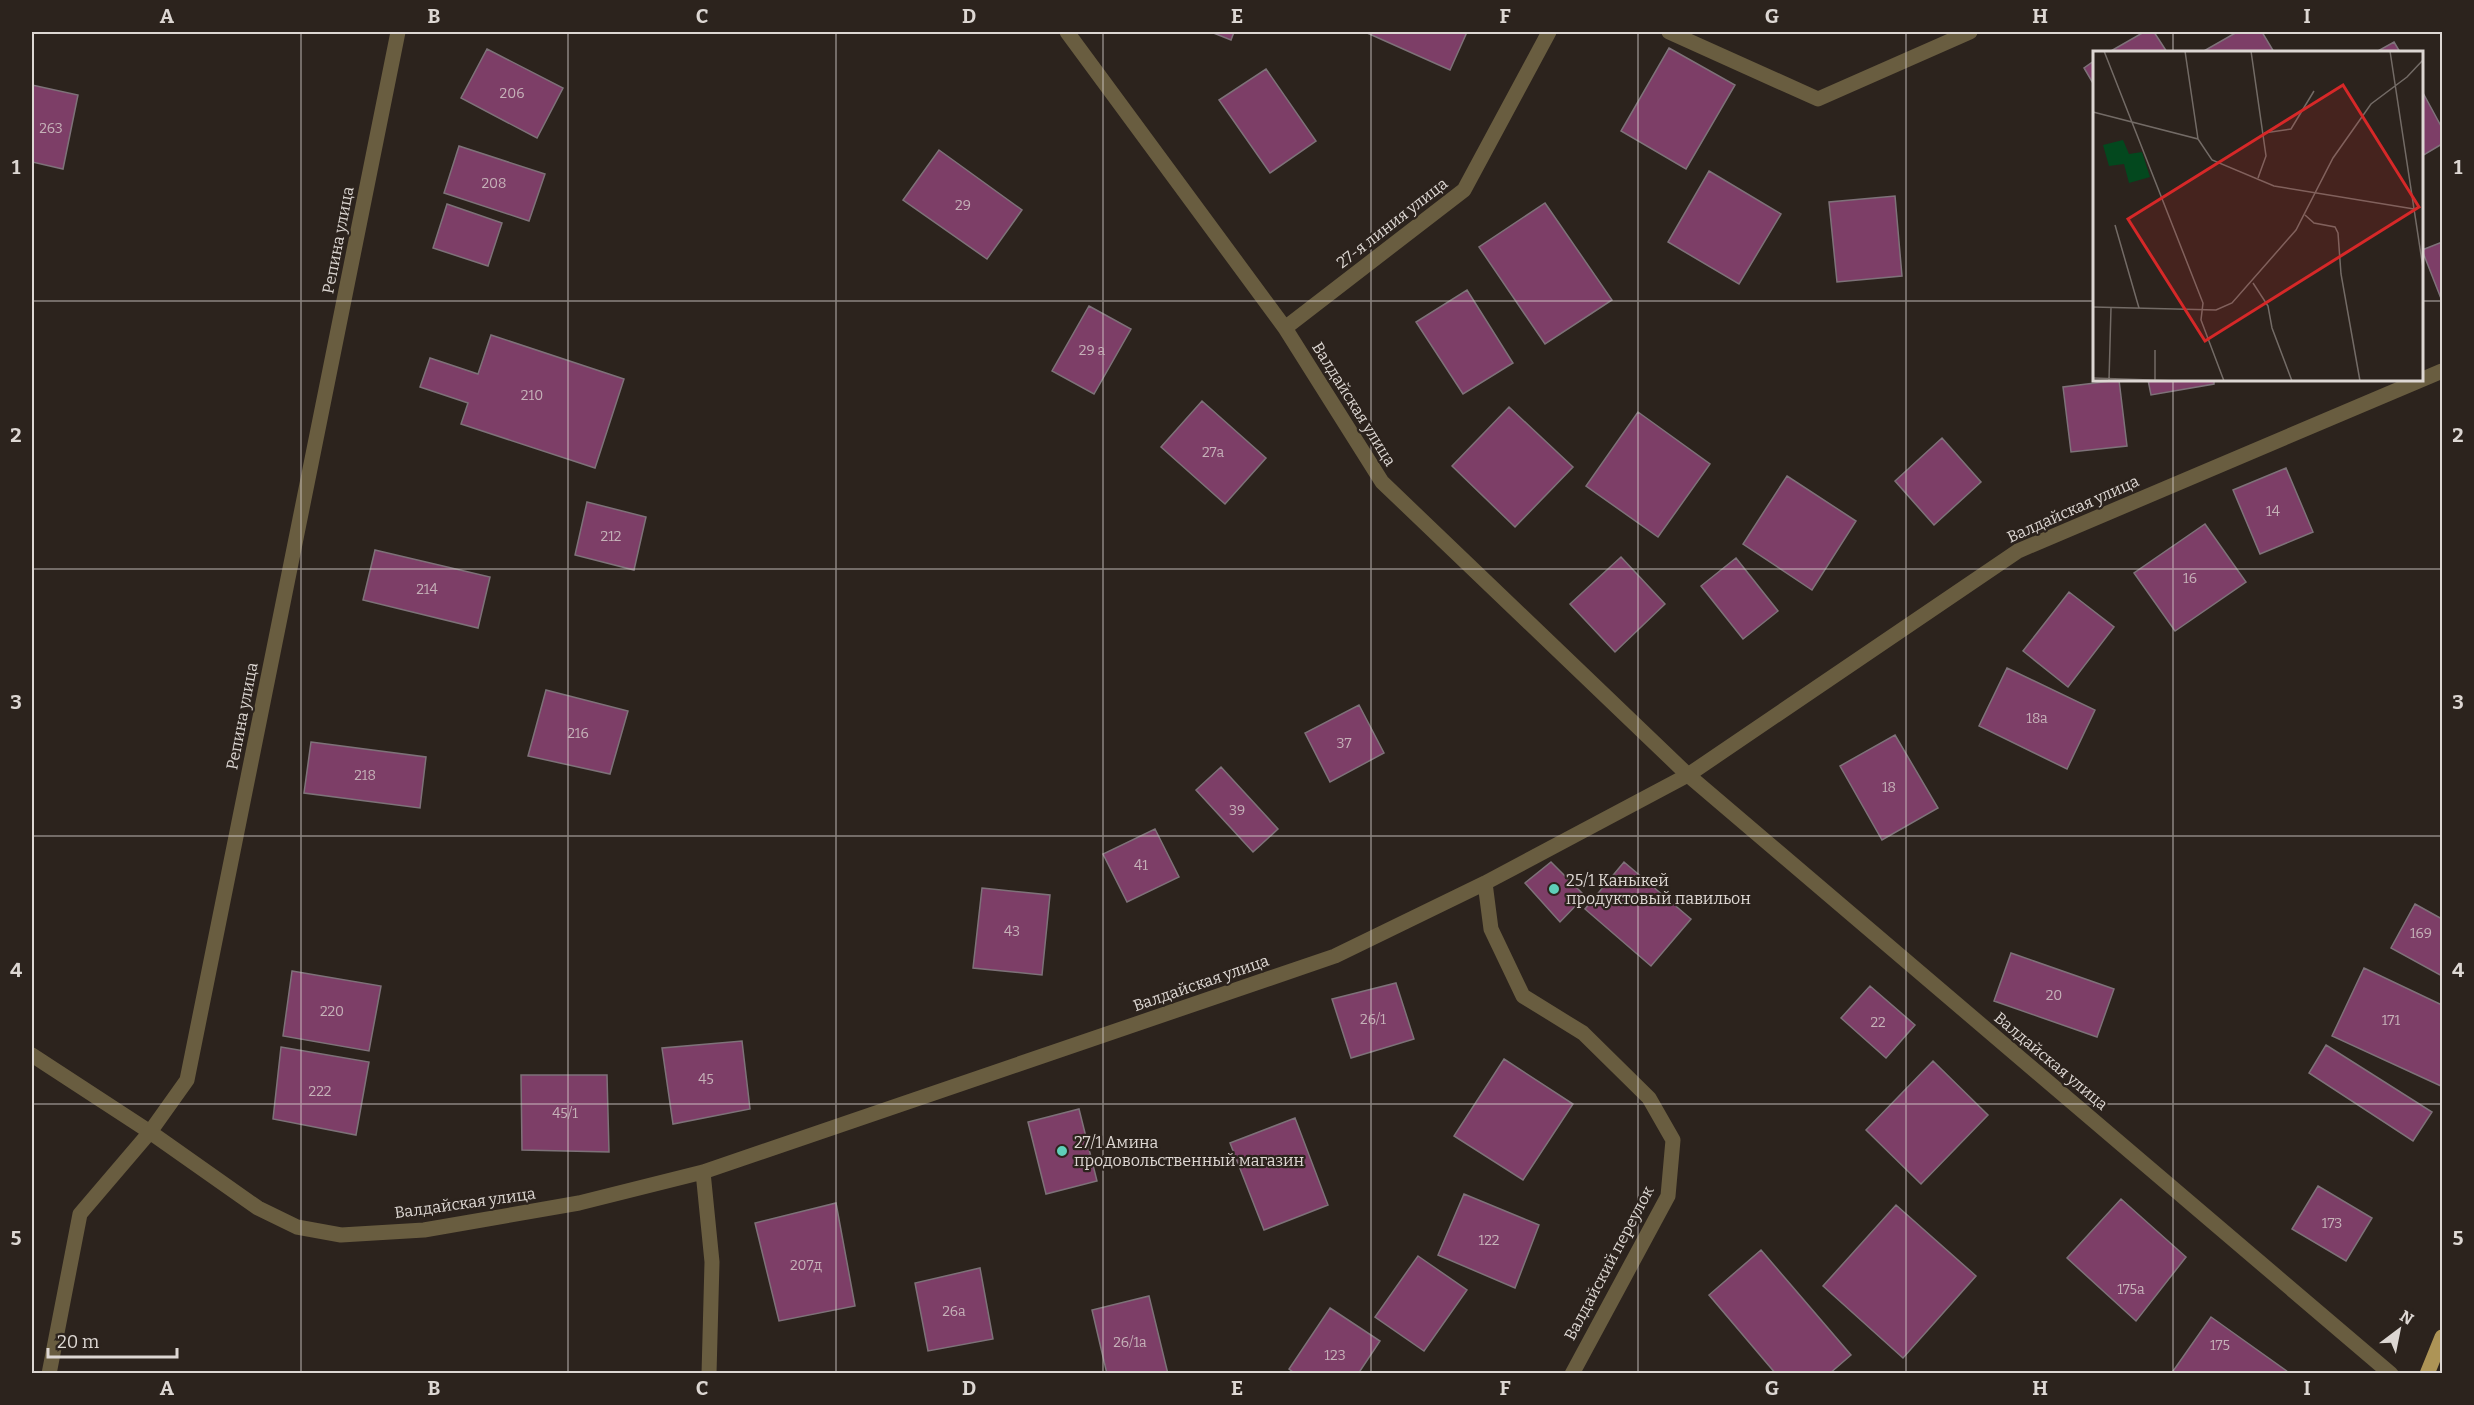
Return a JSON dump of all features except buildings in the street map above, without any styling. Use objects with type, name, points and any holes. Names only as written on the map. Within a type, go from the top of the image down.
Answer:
[{"type":"main road","points":[[2427,1374],[2442,1337]]},
{"type":"street","name":"Репина улица","points":[[49,1374],[80,1214],[150,1132],[187,1080],[398,32]]},
{"type":"street","name":"Валдайская улица","points":[[1067,32],[1285,328],[1382,482],[1688,775],[2391,1374]]},
{"type":"street","name":"27-я линия улица","points":[[1285,328],[1464,190],[1549,32]]},
{"type":"street","points":[[1669,32],[1818,99],[1970,32]]},
{"type":"street","name":"Валдайская улица","points":[[2423,379],[2442,371]]},
{"type":"street","name":"Валдайская улица","points":[[32,1055],[150,1132],[258,1208],[297,1227],[341,1235],[424,1230],[579,1203],[703,1172],[1335,956],[1485,883],[1688,775],[2018,551],[2418,381]]},
{"type":"street","name":"Валдайский переулок","points":[[1485,883],[1491,929],[1523,996],[1582,1033],[1649,1098],[1673,1140],[1668,1196],[1572,1374]]},
{"type":"street","points":[[703,1172],[712,1262],[709,1374]]},
{"type":"place","name":"25/1 Каныкей продуктовый павильон","points":[[1554,889]]},
{"type":"place","name":"27/1 Амина продовольственный магазин","points":[[1062,1151]]}]
